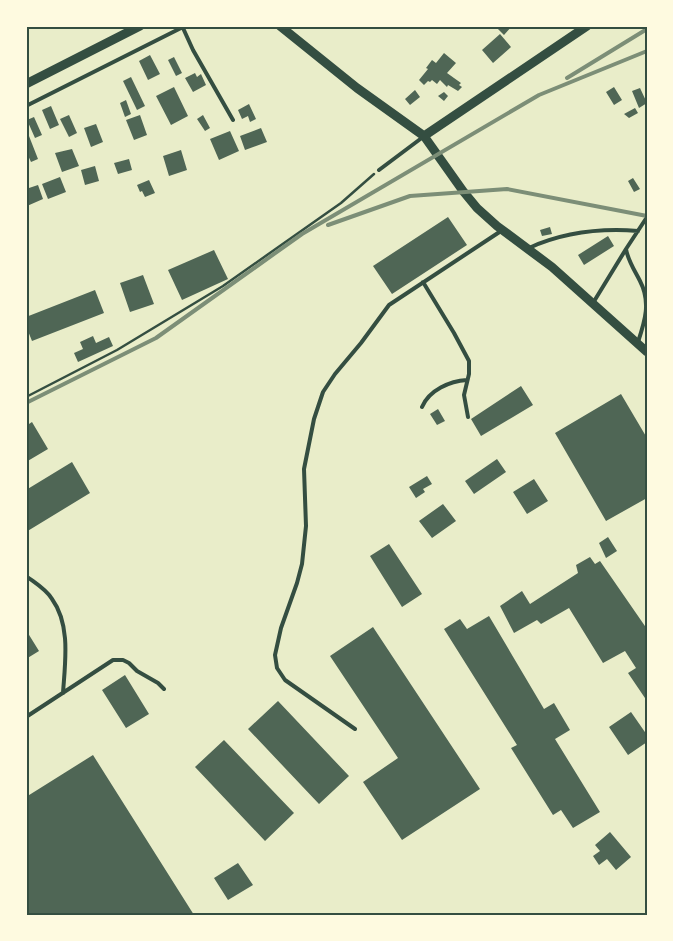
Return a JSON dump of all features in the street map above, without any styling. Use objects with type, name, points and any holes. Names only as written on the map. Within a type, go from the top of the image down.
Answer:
[{"type":"street","points":[[26,84],[140,26]]},
{"type":"street","points":[[424,136],[587,26]]},
{"type":"street","points":[[284,27],[356,88],[424,136],[463,191],[478,208],[503,230],[529,248],[647,352]]},
{"type":"lane","points":[[26,106],[184,27],[193,50],[233,120]]},
{"type":"lane","points":[[379,170],[424,136]]},
{"type":"lane","points":[[593,304],[647,217]]},
{"type":"lane","points":[[529,248],[549,240],[585,232],[614,229],[638,230]]},
{"type":"lane","points":[[355,729],[285,680],[278,668],[275,655],[281,628],[297,583],[305,547],[305,461],[314,419],[323,392],[361,343],[383,310],[503,230]]},
{"type":"lane","points":[[626,249],[645,292],[645,321],[638,344]]},
{"type":"lane","points":[[424,282],[469,361],[464,395],[468,417]]},
{"type":"lane","points":[[422,408],[430,396],[438,390],[457,381],[467,380]]},
{"type":"lane","points":[[26,576],[42,587],[52,599],[60,614],[65,646],[63,693]]},
{"type":"lane","points":[[26,716],[113,660],[129,664],[164,689]]},
{"type":"path","points":[[26,397],[117,350],[223,286],[342,203],[379,170]]},
{"type":"building","points":[[495,26],[512,26],[504,35]]},
{"type":"building","points":[[500,34],[511,47],[493,63],[482,50]]},
{"type":"building","points":[[444,53],[456,63],[447,73],[461,83],[459,85],[462,87],[458,91],[448,85],[447,87],[440,80],[437,84],[432,80],[424,85],[419,80],[428,69],[426,68],[432,60],[436,63]]},
{"type":"building","points":[[150,55],[160,74],[148,80],[139,61]]},
{"type":"building","points":[[174,57],[182,73],[176,76],[168,60]]},
{"type":"building","points":[[195,73],[197,77],[201,74],[206,85],[193,92],[185,78]]},
{"type":"building","points":[[131,77],[145,106],[137,110],[123,81]]},
{"type":"building","points":[[174,87],[188,116],[171,125],[156,96]]},
{"type":"building","points":[[614,87],[622,100],[614,105],[606,92]]},
{"type":"building","points":[[640,88],[647,103],[639,108],[632,91]]},
{"type":"building","points":[[415,90],[420,97],[410,105],[405,99]]},
{"type":"building","points":[[444,92],[448,96],[444,101],[438,96]]},
{"type":"building","points":[[126,100],[131,114],[125,117],[120,103]]},
{"type":"building","points":[[249,104],[256,119],[250,122],[248,116],[242,119],[238,110]]},
{"type":"building","points":[[51,106],[59,125],[50,129],[42,110]]},
{"type":"building","points":[[635,108],[638,113],[629,118],[624,114]]},
{"type":"building","points":[[69,115],[77,133],[69,137],[60,119]]},
{"type":"building","points":[[140,115],[147,135],[134,140],[126,120]]},
{"type":"building","points":[[203,115],[210,128],[205,131],[197,119]]},
{"type":"building","points":[[34,117],[42,135],[35,138],[27,120]]},
{"type":"building","points":[[96,124],[103,142],[91,147],[84,128]]},
{"type":"building","points":[[261,128],[267,142],[245,150],[240,136]]},
{"type":"building","points":[[230,131],[239,151],[219,160],[210,139]]},
{"type":"building","points":[[29,136],[38,159],[31,162],[26,151],[26,137]]},
{"type":"building","points":[[72,149],[79,166],[62,172],[55,153]]},
{"type":"building","points":[[181,150],[187,170],[169,176],[163,156]]},
{"type":"building","points":[[129,159],[132,170],[118,174],[114,163]]},
{"type":"building","points":[[95,166],[99,181],[85,185],[81,170]]},
{"type":"building","points":[[60,177],[66,192],[48,199],[42,184]]},
{"type":"building","points":[[633,178],[640,189],[634,192],[628,181]]},
{"type":"building","points":[[149,180],[155,193],[145,197],[137,185]]},
{"type":"building","points":[[38,185],[43,199],[27,206],[26,189]]},
{"type":"building","points":[[448,217],[467,245],[392,294],[373,266]]},
{"type":"building","points":[[550,227],[552,234],[542,236],[540,230]]},
{"type":"building","points":[[608,236],[614,246],[584,265],[578,255]]},
{"type":"building","points":[[214,250],[228,279],[182,300],[168,270]]},
{"type":"building","points":[[143,275],[154,304],[130,312],[120,283]]},
{"type":"building","points":[[95,290],[104,313],[32,341],[26,326],[26,317]]},
{"type":"building","points":[[93,336],[96,343],[109,337],[113,346],[78,362],[74,353],[83,349],[80,342]]},
{"type":"building","points":[[521,386],[533,405],[481,436],[471,419]]},
{"type":"building","points":[[621,394],[647,438],[647,498],[606,521],[555,433]]},
{"type":"building","points":[[438,409],[445,421],[437,425],[430,414]]},
{"type":"building","points":[[32,422],[48,449],[26,462],[26,426]]},
{"type":"building","points":[[497,459],[506,472],[474,494],[465,481]]},
{"type":"building","points":[[72,462],[90,493],[26,532],[26,490]]},
{"type":"building","points":[[427,476],[432,484],[423,489],[425,492],[416,498],[409,487]]},
{"type":"building","points":[[534,479],[548,501],[527,514],[513,492]]},
{"type":"building","points":[[443,504],[456,521],[432,538],[419,521]]},
{"type":"building","points":[[608,537],[617,551],[606,558],[599,543]]},
{"type":"building","points":[[389,544],[422,594],[402,607],[370,556]]},
{"type":"building","points":[[590,557],[595,564],[600,561],[647,629],[647,701],[628,673],[636,668],[625,651],[603,663],[569,608],[541,624],[537,620],[514,633],[500,606],[522,591],[530,604],[578,573],[576,565]]},
{"type":"building","points":[[489,616],[544,709],[554,703],[570,730],[555,739],[600,812],[573,828],[561,810],[553,815],[511,748],[517,745],[444,629],[460,619],[467,629]]},
{"type":"building","points":[[373,627],[480,789],[402,840],[363,782],[398,758],[330,656]]},
{"type":"building","points":[[26,630],[39,651],[26,659]]},
{"type":"building","points":[[125,675],[149,714],[126,728],[102,690]]},
{"type":"building","points":[[278,701],[349,776],[319,804],[248,729]]},
{"type":"building","points":[[631,712],[647,735],[647,742],[628,755],[609,727]]},
{"type":"building","points":[[224,740],[294,813],[265,841],[195,767]]},
{"type":"building","points":[[93,755],[194,915],[26,915],[26,797]]},
{"type":"building","points":[[610,832],[631,857],[616,870],[607,859],[599,865],[593,856],[600,851],[595,845]]},
{"type":"building","points":[[238,863],[253,885],[228,900],[214,878]]},
{"type":"railway","points":[[567,78],[647,29]]},
{"type":"railway","points":[[26,403],[156,338],[302,234],[539,95],[647,51]]},
{"type":"railway","points":[[328,225],[410,196],[507,189],[647,216]]}]
